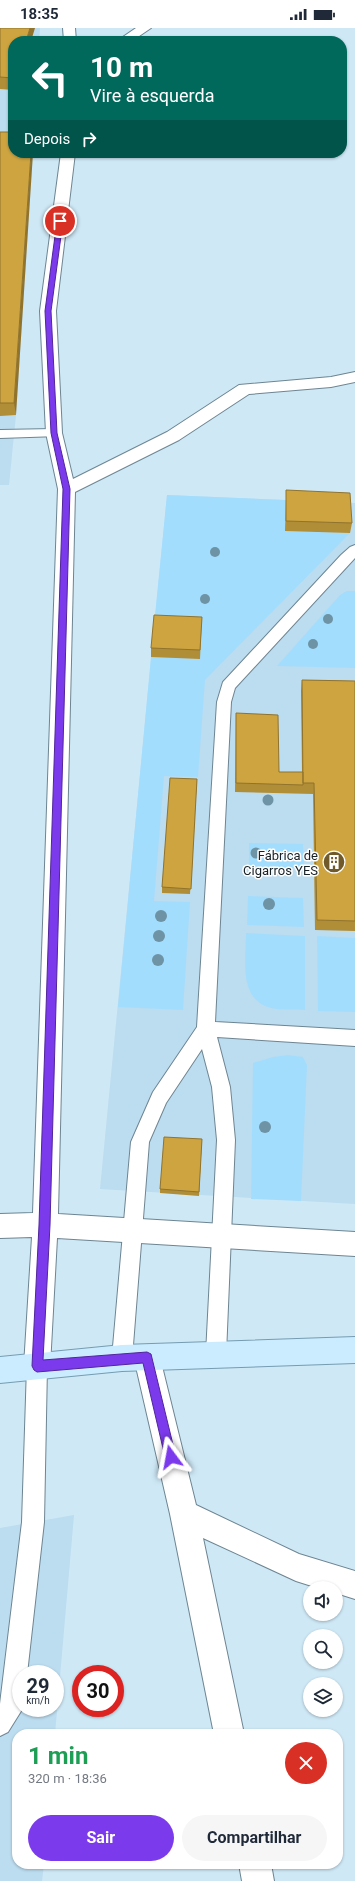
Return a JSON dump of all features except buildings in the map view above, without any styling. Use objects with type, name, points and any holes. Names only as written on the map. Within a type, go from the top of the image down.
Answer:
[{"type":"main road","points":[[0,1370],[134,1358],[355,1350]]},
{"type":"street","points":[[131,36],[145,28]]},
{"type":"street","points":[[37,1366],[44,1225],[67,489],[54,433],[48,311],[67,158]]},
{"type":"street","points":[[67,489],[173,436],[245,389],[331,382],[355,376]]},
{"type":"street","points":[[0,1226],[44,1225],[355,1244]]},
{"type":"street","points":[[134,1358],[184,1514],[228,1729]]},
{"type":"street","points":[[184,1514],[296,1567],[355,1585]]},
{"type":"street","points":[[256,1869],[258,1881]]},
{"type":"lane","points":[[0,434],[54,433]]},
{"type":"lane","points":[[216,1354],[226,1140],[220,1087],[206,1029],[224,702],[228,686],[355,550]]},
{"type":"lane","points":[[206,1029],[355,1038]]},
{"type":"lane","points":[[134,1358],[132,1230],[140,1142],[159,1098],[206,1029]]},
{"type":"lane","points":[[0,1724],[12,1706],[33,1522],[37,1366]]},
{"type":"shaded area","points":[[0,28],[40,28],[39,36],[8,36],[8,158],[33,158],[16,415],[9,485],[0,485]]},
{"type":"shaded area","points":[[167,495],[355,503],[355,1204],[100,1189]]},
{"type":"shaded area","points":[[167,495],[286,500],[286,531],[350,533],[205,680],[198,777],[164,776],[154,901],[190,902],[183,1010],[118,1007],[151,657],[200,659],[154,625]]},
{"type":"shaded area","points":[[347,591],[355,591],[355,668],[277,666],[340,595]]},
{"type":"shaded area","points":[[249,843],[303,844],[304,868],[249,866]]},
{"type":"shaded area","points":[[248,896],[303,898],[304,927],[247,925]]},
{"type":"shaded area","points":[[246,933],[305,936],[305,1010],[277,1009],[264,1005],[255,999],[246,980]]},
{"type":"shaded area","points":[[317,936],[355,938],[355,1012],[318,1011]]},
{"type":"shaded area","points":[[288,1055],[303,1057],[307,1065],[301,1201],[251,1199],[253,1063],[273,1057]]},
{"type":"shaded area","points":[[74,1515],[61,1665],[12,1665],[12,1717],[56,1717],[55,1729],[12,1729],[12,1869],[43,1869],[42,1881],[0,1881],[0,1528]]},
{"type":"place","name":"Fábrica de Cigarros YES","points":[[334,862]]},
{"type":"route","points":[[60,221],[48,311],[54,433],[67,489],[44,1225],[37,1366],[122,1358],[147,1358],[171,1457]]}]
